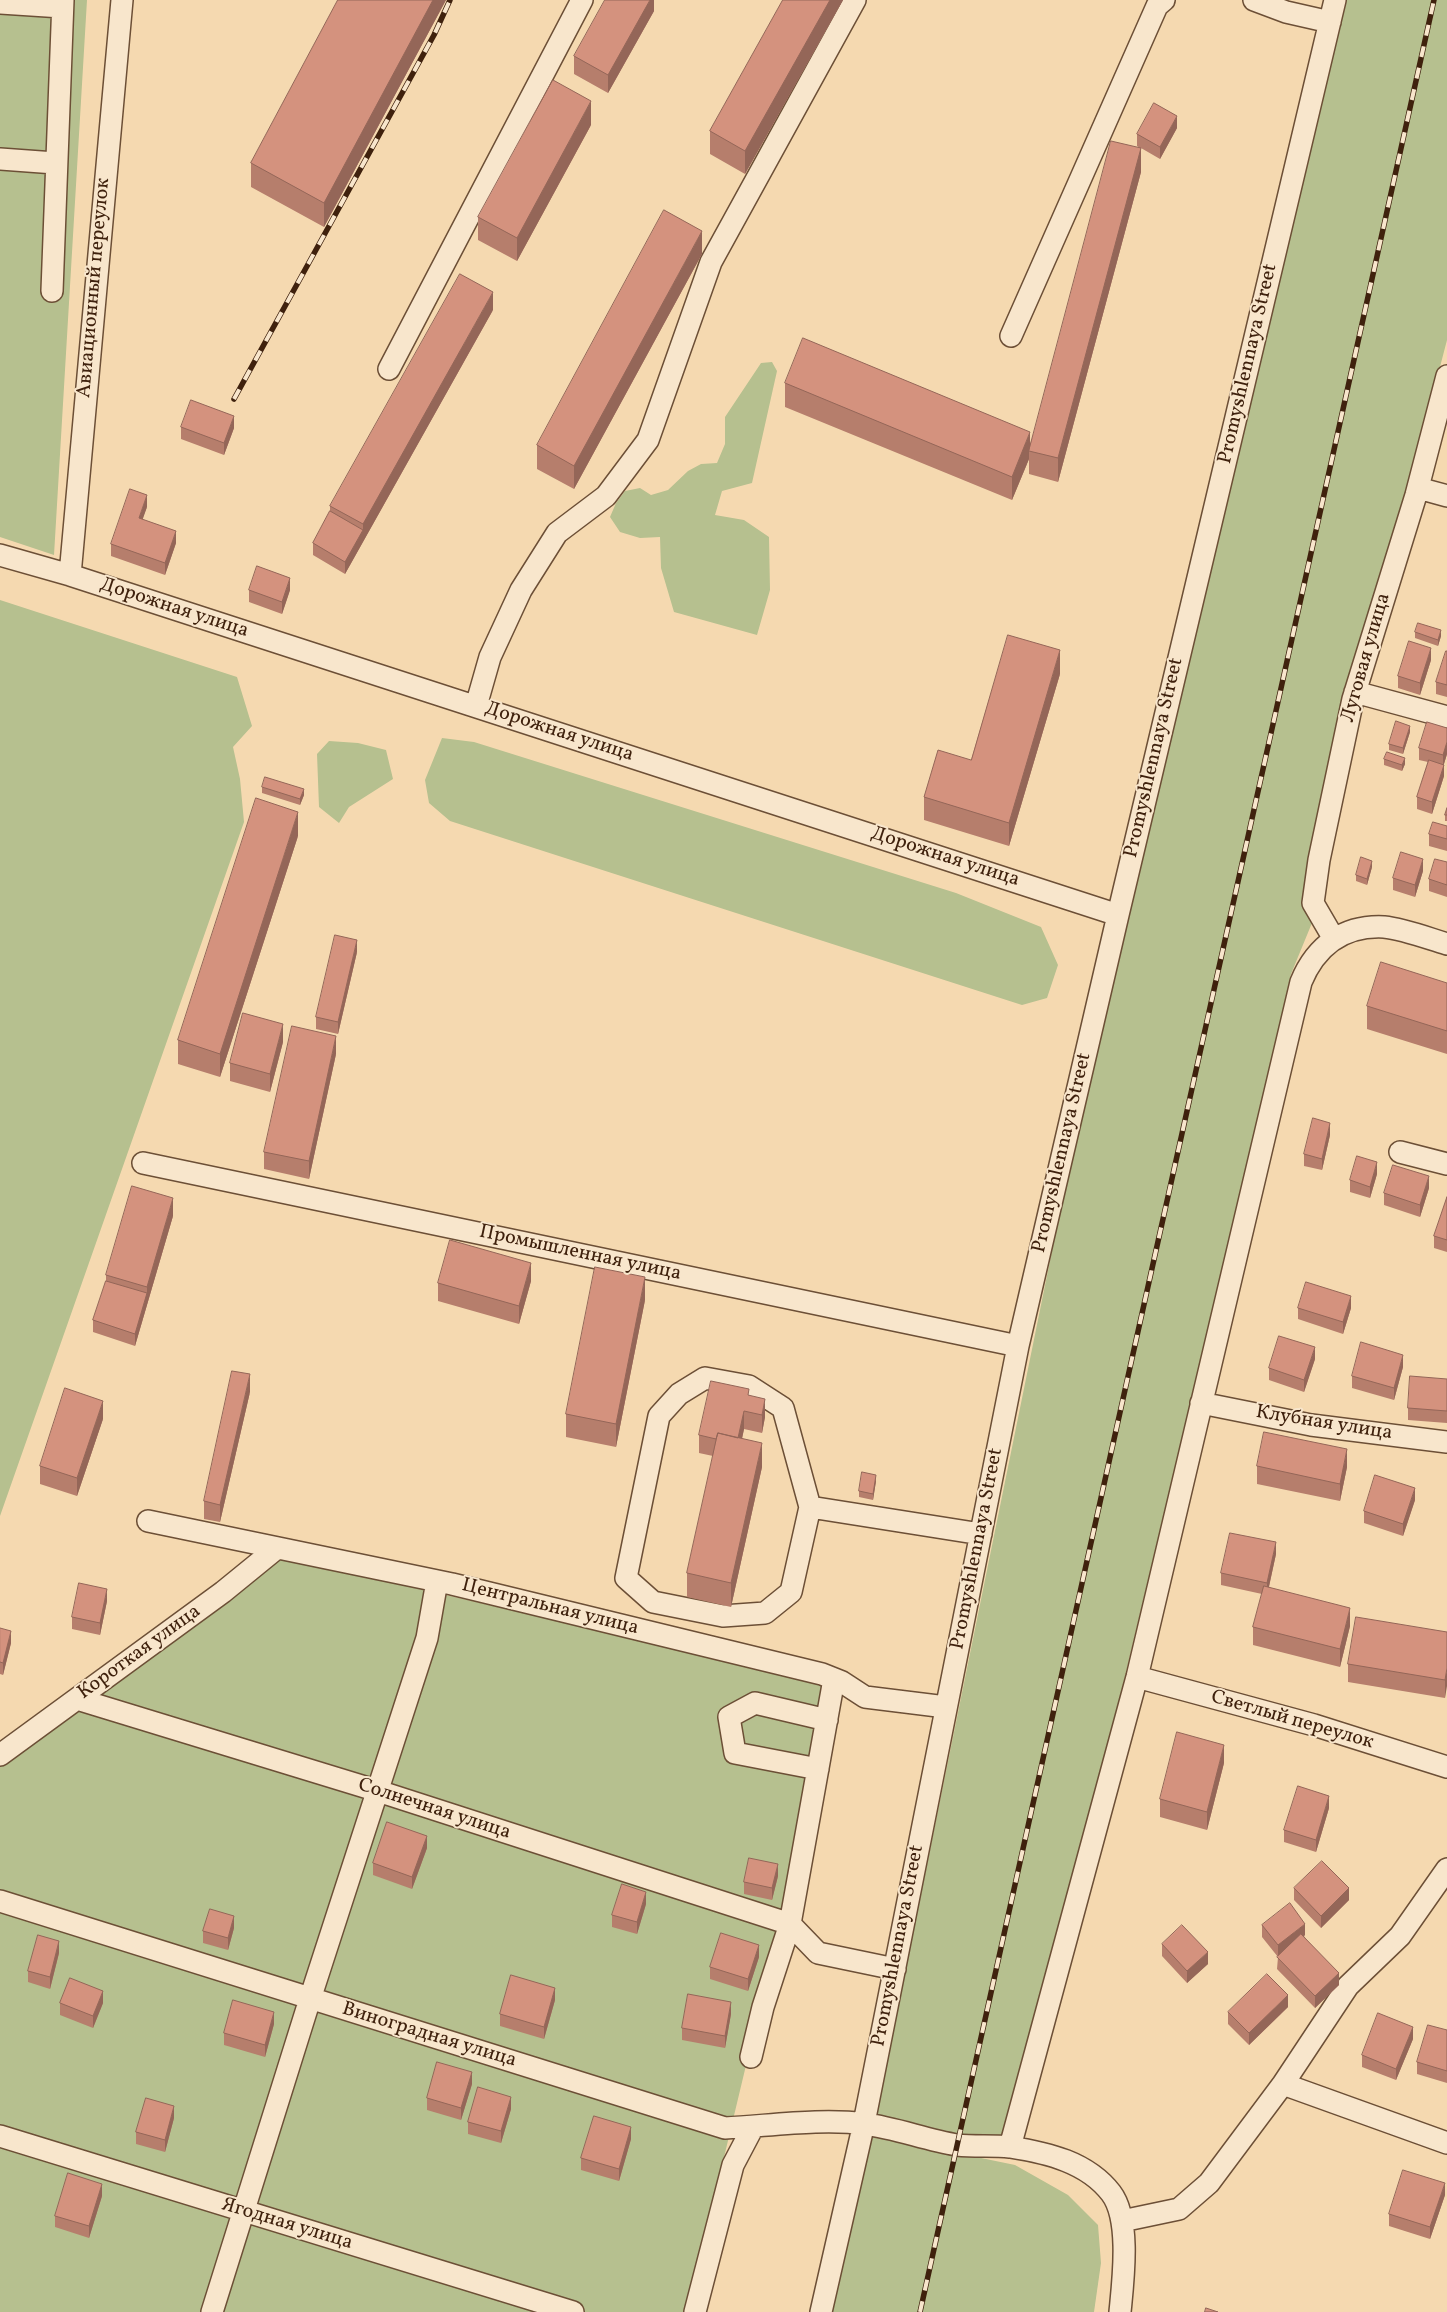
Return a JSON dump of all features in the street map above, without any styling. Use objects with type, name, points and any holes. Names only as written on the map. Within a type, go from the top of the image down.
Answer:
[{"type":"street","name":"Авиационный переулок","points":[[70,575],[122,0]]},
{"type":"street","points":[[389,368],[582,0]]},
{"type":"street","points":[[476,706],[490,657],[521,590],[557,533],[606,496],[648,440],[711,262],[855,0]]},
{"type":"street","points":[[1011,336],[1156,6],[1164,0]]},
{"type":"street","points":[[1254,0],[1286,12],[1330,22]]},
{"type":"street","name":"Promyshlennaya Street","points":[[821,2312],[864,2123],[1018,1346],[1118,914],[1335,0]]},
{"type":"street","points":[[0,3],[63,4],[52,291]]},
{"type":"street","points":[[0,159],[56,163]]},
{"type":"street","name":"Луговая улица","points":[[1334,939],[1313,903],[1319,860],[1355,692],[1418,488],[1447,376]]},
{"type":"street","points":[[1418,488],[1447,496]]},
{"type":"street","name":"Дорожная улица","points":[[0,555],[70,575],[1118,914]]},
{"type":"street","points":[[1355,692],[1447,717]]},
{"type":"street","points":[[1010,2147],[1137,1677],[1301,982],[1313,958],[1334,939],[1362,928],[1386,927],[1447,944]]},
{"type":"street","points":[[1400,1152],[1447,1164]]},
{"type":"street","name":"Промышленная улица","points":[[143,1163],[1018,1346]]},
{"type":"street","points":[[704,1378],[749,1386],[783,1408],[810,1507],[791,1592],[765,1613],[723,1616],[653,1602],[626,1578],[659,1416],[679,1394],[704,1378]]},
{"type":"street","name":"Клубная улица","points":[[1202,1403],[1311,1425],[1447,1442]]},
{"type":"street","points":[[810,1507],[981,1534]]},
{"type":"street","name":"Центральная улица","points":[[148,1521],[437,1581],[822,1674],[865,1697],[946,1707]]},
{"type":"street","name":"Короткая улица","points":[[0,1755],[223,1592],[277,1548]]},
{"type":"street","points":[[212,2312],[310,1998],[427,1638],[437,1581]]},
{"type":"street","name":"Светлый переулок","points":[[1137,1677],[1314,1725],[1447,1767]]},
{"type":"street","points":[[751,2057],[790,1924],[834,1679]]},
{"type":"street","name":"Солнечная улица","points":[[77,1699],[378,1791],[790,1924]]},
{"type":"street","points":[[818,1769],[736,1753],[729,1717],[755,1703],[827,1720]]},
{"type":"street","points":[[1120,2312],[1123,2280],[1122,2221],[1179,2209],[1209,2183],[1284,2084],[1348,1986],[1400,1936],[1447,1869]]},
{"type":"street","name":"Виноградная улица","points":[[0,1901],[725,2128],[804,2123],[864,2123],[958,2145],[1010,2147],[1068,2160],[1094,2175],[1112,2195],[1122,2221]]},
{"type":"street","points":[[790,1924],[818,1953],[895,1969]]},
{"type":"street","points":[[1284,2084],[1447,2143]]},
{"type":"street","points":[[695,2312],[733,2165],[753,2127]]},
{"type":"street","name":"Ягодная улица","points":[[0,2136],[573,2312]]},
{"type":"green space","points":[[0,0],[87,0],[54,555],[0,537]]},
{"type":"green space","points":[[1344,0],[1447,0],[1447,340],[1410,482],[1314,918],[1291,974],[1244,1180],[1120,1697],[1001,2138],[955,2137],[876,2115],[1085,1089]]},
{"type":"green space","points":[[772,362],[777,371],[752,483],[722,491],[715,515],[744,520],[769,537],[770,590],[757,635],[674,612],[661,568],[660,537],[640,538],[620,532],[610,517],[616,503],[625,491],[640,488],[651,495],[668,490],[688,471],[701,464],[717,463],[725,444],[725,417],[761,363]]},
{"type":"green space","points":[[0,600],[237,677],[252,726],[233,747],[240,779],[244,822],[0,1516]]},
{"type":"green space","points":[[442,738],[474,742],[956,893],[1041,927],[1058,965],[1047,998],[1022,1005],[450,821],[429,803],[425,780]]},
{"type":"green space","points":[[329,741],[358,743],[386,750],[393,779],[349,807],[339,823],[319,807],[317,754]]},
{"type":"green space","points":[[276,1556],[837,1685],[687,2312],[0,2312],[0,1759]]},
{"type":"green space","points":[[870,2135],[1015,2165],[1068,2195],[1098,2225],[1101,2263],[1094,2312],[831,2312]]},
{"type":"building","points":[[338,0],[433,0],[324,203],[251,163]]},
{"type":"building","points":[[605,0],[650,0],[608,75],[574,56]]},
{"type":"building","points":[[783,0],[830,0],[745,151],[710,131]]},
{"type":"building","points":[[553,80],[591,101],[517,238],[478,217]]},
{"type":"building","points":[[1154,103],[1177,116],[1160,147],[1137,134]]},
{"type":"building","points":[[1111,141],[1141,148],[1058,458],[1029,451]]},
{"type":"building","points":[[664,210],[702,231],[574,466],[537,445]]},
{"type":"building","points":[[460,274],[493,292],[363,524],[330,506]]},
{"type":"building","points":[[803,338],[1030,432],[1012,477],[785,383]]},
{"type":"building","points":[[191,400],[234,416],[224,443],[181,427]]},
{"type":"building","points":[[130,489],[147,495],[139,518],[176,531],[165,563],[111,544]]},
{"type":"building","points":[[330,511],[363,530],[345,562],[313,543]]},
{"type":"building","points":[[257,566],[290,578],[282,602],[249,590]]},
{"type":"building","points":[[1418,623],[1441,630],[1438,640],[1415,632]]},
{"type":"building","points":[[1008,635],[1060,650],[1009,823],[924,797],[938,750],[971,760]]},
{"type":"building","points":[[1409,641],[1431,648],[1420,683],[1398,676]]},
{"type":"building","points":[[1447,651],[1447,685],[1436,682]]},
{"type":"building","points":[[1396,721],[1410,726],[1403,748],[1389,744]]},
{"type":"building","points":[[1427,722],[1447,728],[1447,742],[1443,755],[1419,748]]},
{"type":"building","points":[[1387,752],[1405,758],[1402,765],[1384,759]]},
{"type":"building","points":[[1429,760],[1444,765],[1432,802],[1417,797]]},
{"type":"building","points":[[265,777],[304,789],[300,799],[262,787]]},
{"type":"building","points":[[256,798],[298,812],[220,1054],[178,1040]]},
{"type":"building","points":[[1433,822],[1447,826],[1447,839],[1429,834]]},
{"type":"building","points":[[1401,852],[1423,859],[1415,885],[1393,878]]},
{"type":"building","points":[[1361,857],[1372,861],[1367,879],[1356,875]]},
{"type":"building","points":[[1435,859],[1447,862],[1447,885],[1429,879]]},
{"type":"building","points":[[335,935],[357,940],[338,1022],[316,1017]]},
{"type":"building","points":[[1381,962],[1447,983],[1447,1031],[1367,1006]]},
{"type":"building","points":[[243,1013],[283,1024],[270,1074],[230,1063]]},
{"type":"building","points":[[292,1026],[336,1036],[309,1161],[264,1152]]},
{"type":"building","points":[[1313,1118],[1330,1123],[1322,1159],[1304,1154]]},
{"type":"building","points":[[1357,1156],[1377,1162],[1370,1187],[1350,1180]]},
{"type":"building","points":[[1393,1165],[1429,1176],[1420,1205],[1384,1193]]},
{"type":"building","points":[[132,1186],[173,1198],[147,1287],[106,1275]]},
{"type":"building","points":[[1447,1197],[1447,1240],[1434,1236]]},
{"type":"building","points":[[450,1240],[531,1263],[519,1306],[438,1283]]},
{"type":"building","points":[[595,1267],[645,1277],[616,1424],[566,1414]]},
{"type":"building","points":[[106,1281],[147,1293],[135,1334],[93,1320]]},
{"type":"building","points":[[1306,1282],[1351,1296],[1343,1322],[1298,1308]]},
{"type":"building","points":[[1279,1336],[1315,1347],[1304,1380],[1269,1368]]},
{"type":"building","points":[[1361,1342],[1403,1355],[1394,1388],[1352,1376]]},
{"type":"building","points":[[232,1371],[250,1374],[220,1505],[204,1501]]},
{"type":"building","points":[[1410,1376],[1447,1379],[1447,1411],[1408,1408]]},
{"type":"building","points":[[711,1381],[749,1389],[748,1395],[765,1399],[762,1415],[744,1411],[738,1438],[718,1433],[716,1439],[699,1435]]},
{"type":"building","points":[[65,1388],[103,1401],[77,1478],[40,1466]]},
{"type":"building","points":[[1264,1432],[1347,1449],[1340,1484],[1257,1466]]},
{"type":"building","points":[[718,1433],[762,1443],[731,1583],[687,1573]]},
{"type":"building","points":[[862,1472],[876,1475],[873,1494],[859,1491]]},
{"type":"building","points":[[1375,1475],[1415,1488],[1403,1524],[1364,1511]]},
{"type":"building","points":[[1230,1533],[1276,1542],[1267,1583],[1221,1573]]},
{"type":"building","points":[[79,1583],[107,1589],[100,1623],[72,1617]]},
{"type":"building","points":[[1264,1586],[1350,1608],[1340,1649],[1253,1627]]},
{"type":"building","points":[[1356,1617],[1447,1632],[1445,1680],[1348,1664]]},
{"type":"building","points":[[0,1628],[11,1631],[3,1663],[0,1662]]},
{"type":"building","points":[[1177,1732],[1224,1745],[1207,1812],[1160,1799]]},
{"type":"building","points":[[1298,1786],[1329,1796],[1316,1840],[1284,1830]]},
{"type":"building","points":[[387,1822],[427,1836],[412,1877],[373,1863]]},
{"type":"building","points":[[749,1858],[778,1864],[772,1888],[744,1882]]},
{"type":"building","points":[[1322,1861],[1349,1888],[1321,1916],[1294,1888]]},
{"type":"building","points":[[622,1884],[646,1892],[637,1922],[612,1915]]},
{"type":"building","points":[[1290,1903],[1305,1924],[1278,1945],[1262,1925]]},
{"type":"building","points":[[210,1909],[234,1916],[228,1938],[203,1931]]},
{"type":"building","points":[[1182,1925],[1208,1952],[1187,1971],[1162,1944]]},
{"type":"building","points":[[721,1933],[759,1945],[748,1979],[710,1967]]},
{"type":"building","points":[[1301,1934],[1339,1973],[1315,1996],[1277,1957]]},
{"type":"building","points":[[38,1935],[59,1941],[50,1977],[28,1971]]},
{"type":"building","points":[[1267,1974],[1288,1995],[1249,2033],[1228,2012]]},
{"type":"building","points":[[511,1975],[555,1988],[544,2027],[500,2014]]},
{"type":"building","points":[[70,1978],[103,1991],[93,2016],[60,2003]]},
{"type":"building","points":[[688,1994],[731,2002],[725,2036],[682,2028]]},
{"type":"building","points":[[233,2000],[274,2012],[265,2045],[224,2033]]},
{"type":"building","points":[[1378,2013],[1413,2027],[1396,2069],[1362,2055]]},
{"type":"building","points":[[1428,2025],[1447,2030],[1447,2071],[1417,2062]]},
{"type":"building","points":[[437,2062],[472,2072],[461,2108],[427,2098]]},
{"type":"building","points":[[478,2087],[511,2097],[501,2131],[468,2122]]},
{"type":"building","points":[[146,2098],[174,2106],[165,2140],[136,2132]]},
{"type":"building","points":[[594,2116],[631,2127],[619,2169],[581,2158]]},
{"type":"building","points":[[1403,2170],[1445,2183],[1430,2227],[1389,2214]]},
{"type":"building","points":[[68,2173],[102,2184],[89,2226],[55,2216]]},
{"type":"building","points":[[1206,2308],[1218,2312],[1205,2312]]},
{"type":"railway","points":[[234,399],[434,35],[450,0]]},
{"type":"railway","points":[[920,2312],[1434,0]]}]
